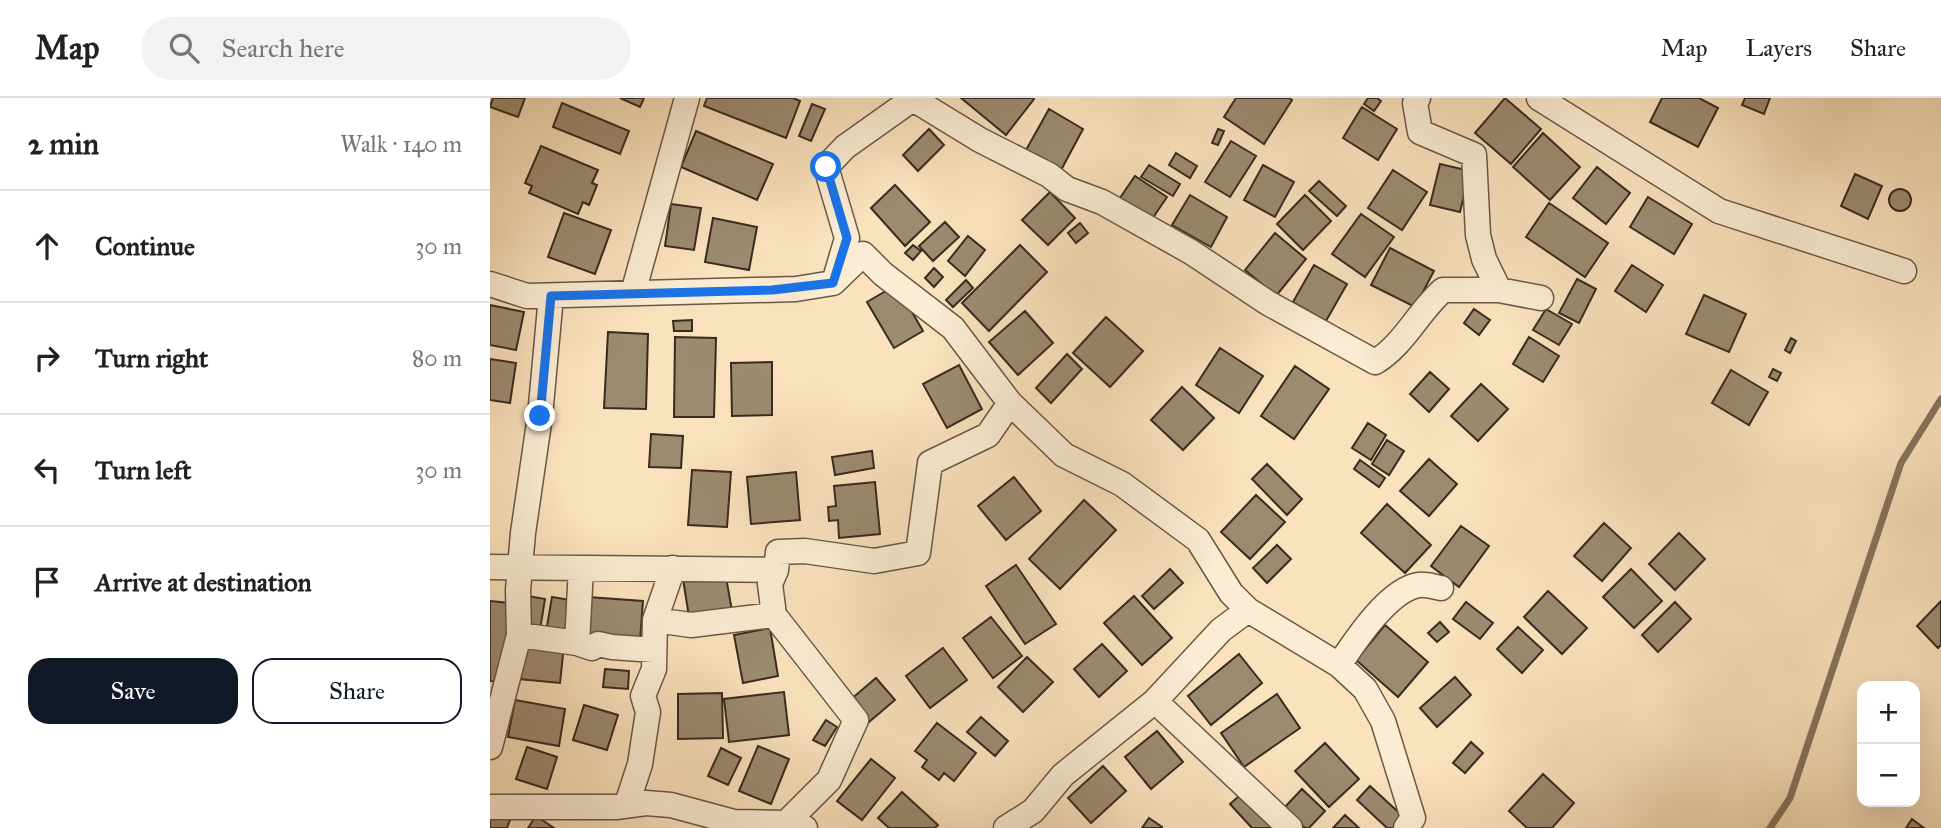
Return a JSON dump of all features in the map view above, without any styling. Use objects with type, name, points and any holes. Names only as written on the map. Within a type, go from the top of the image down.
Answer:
[{"type":"street","points":[[633,293],[687,98]]},
{"type":"street","points":[[1418,98],[1415,103],[1420,132],[1474,155],[1478,235],[1499,290]]},
{"type":"street","points":[[1539,98],[1719,211],[1904,271]]},
{"type":"street","points":[[833,283],[847,238],[826,167],[845,148],[914,99],[980,140],[1049,175],[1067,189],[1102,202],[1180,245],[1268,303],[1375,362],[1389,354],[1427,304],[1443,290],[1499,290],[1541,298]]},
{"type":"street","points":[[490,284],[527,296],[772,290],[833,283],[863,254],[883,274],[953,328],[1010,403],[1064,455],[1122,484],[1198,540],[1230,593],[1248,610],[1339,665],[1364,689],[1383,721],[1413,818],[1406,828]]},
{"type":"street","points":[[490,747],[519,635],[518,590],[523,533],[540,416],[551,296]]},
{"type":"street","points":[[490,807],[671,805],[733,825],[795,825],[829,780],[856,720],[774,615],[770,584],[776,570],[778,552],[805,551],[874,561],[918,554],[930,463],[988,435],[1010,403]]},
{"type":"street","points":[[490,567],[776,570]]},
{"type":"street","points":[[578,643],[581,568]]},
{"type":"street","points":[[627,804],[640,764],[648,712],[643,696],[654,669],[655,621],[673,568]]},
{"type":"street","points":[[1339,665],[1360,633],[1397,595],[1419,585],[1441,588]]},
{"type":"street","points":[[1006,828],[1033,811],[1063,775],[1155,701],[1221,630],[1248,610]]},
{"type":"street","points":[[655,621],[691,625],[774,615]]},
{"type":"street","points":[[519,635],[578,643],[592,648],[598,644],[612,648],[654,650]]},
{"type":"street","points":[[1155,701],[1290,828]]},
{"type":"building","points":[[493,98],[525,98],[518,117],[490,107]]},
{"type":"building","points":[[620,98],[644,98],[640,107]]},
{"type":"building","points":[[707,98],[793,98],[800,101],[786,138],[704,106]]},
{"type":"building","points":[[961,98],[1033,98],[1034,99],[1006,135]]},
{"type":"building","points":[[1236,98],[1292,100],[1264,144],[1224,117]]},
{"type":"building","points":[[1368,98],[1381,101],[1374,111],[1364,104]]},
{"type":"building","points":[[1505,98],[1541,129],[1511,164],[1475,133]]},
{"type":"building","points":[[1662,98],[1699,98],[1718,108],[1698,147],[1650,122]]},
{"type":"building","points":[[1745,98],[1770,98],[1764,114],[1742,105]]},
{"type":"building","points":[[562,103],[629,131],[620,154],[553,127]]},
{"type":"building","points":[[812,104],[825,109],[811,141],[799,136]]},
{"type":"building","points":[[1362,107],[1397,129],[1378,160],[1343,138]]},
{"type":"building","points":[[1049,109],[1083,129],[1061,170],[1026,150]]},
{"type":"building","points":[[929,129],[944,145],[918,171],[903,155]]},
{"type":"building","points":[[1218,129],[1224,131],[1218,145],[1212,143]]},
{"type":"building","points":[[696,131],[773,164],[757,200],[681,167]]},
{"type":"building","points":[[1543,133],[1580,167],[1550,200],[1513,167]]},
{"type":"building","points":[[1231,141],[1256,156],[1230,197],[1205,182]]},
{"type":"building","points":[[541,146],[598,170],[592,183],[597,185],[589,205],[583,202],[578,214],[529,193],[532,186],[525,183]]},
{"type":"building","points":[[1176,153],[1197,166],[1190,178],[1169,165]]},
{"type":"building","points":[[1440,164],[1470,171],[1460,212],[1430,205]]},
{"type":"building","points":[[1149,165],[1180,184],[1173,196],[1141,177]]},
{"type":"building","points":[[1263,165],[1294,182],[1275,217],[1244,200]]},
{"type":"building","points":[[1597,167],[1630,193],[1606,224],[1573,198]]},
{"type":"building","points":[[1393,170],[1427,192],[1402,230],[1368,208]]},
{"type":"building","points":[[1855,174],[1882,186],[1868,219],[1841,206]]},
{"type":"building","points":[[1135,176],[1167,197],[1152,219],[1120,198]]},
{"type":"building","points":[[1319,181],[1346,206],[1337,216],[1309,191]]},
{"type":"building","points":[[895,185],[930,222],[905,246],[871,208]]},
{"type":"building","points":[[1900,189],[1908,192],[1911,200],[1908,208],[1900,211],[1892,208],[1889,200],[1892,192]]},
{"type":"building","points":[[1050,192],[1075,218],[1048,245],[1022,220]]},
{"type":"building","points":[[1190,195],[1227,217],[1211,247],[1172,225]]},
{"type":"building","points":[[1305,195],[1331,221],[1303,250],[1277,224]]},
{"type":"building","points":[[1648,197],[1692,224],[1674,254],[1630,227]]},
{"type":"building","points":[[1549,203],[1608,243],[1585,277],[1526,237]]},
{"type":"building","points":[[671,204],[701,208],[694,250],[665,246]]},
{"type":"building","points":[[564,213],[611,230],[595,274],[548,257]]},
{"type":"building","points":[[1361,214],[1394,237],[1365,277],[1332,254]]},
{"type":"building","points":[[713,218],[757,227],[749,270],[705,262]]},
{"type":"building","points":[[945,222],[959,237],[933,261],[919,246]]},
{"type":"building","points":[[1080,223],[1088,233],[1076,243],[1068,233]]},
{"type":"building","points":[[1275,233],[1306,259],[1276,296],[1245,270]]},
{"type":"building","points":[[968,236],[985,250],[965,276],[948,261]]},
{"type":"building","points":[[913,245],[921,251],[913,260],[905,253]]},
{"type":"building","points":[[1020,245],[1047,272],[989,331],[962,303]]},
{"type":"building","points":[[1390,248],[1434,271],[1415,307],[1371,285]]},
{"type":"building","points":[[1314,265],[1347,284],[1326,321],[1293,302]]},
{"type":"building","points":[[1632,265],[1663,285],[1646,312],[1615,291]]},
{"type":"building","points":[[934,268],[943,277],[934,287],[925,278]]},
{"type":"building","points":[[1577,279],[1596,289],[1579,323],[1559,313]]},
{"type":"building","points":[[966,280],[973,288],[953,307],[946,300]]},
{"type":"building","points":[[896,285],[923,331],[894,348],[867,302]]},
{"type":"building","points":[[1704,295],[1746,314],[1729,352],[1686,334]]},
{"type":"building","points":[[490,305],[524,312],[516,350],[490,345]]},
{"type":"building","points":[[1474,309],[1490,320],[1479,335],[1464,323]]},
{"type":"building","points":[[1546,309],[1572,324],[1559,345],[1533,330]]},
{"type":"building","points":[[1025,311],[1053,343],[1018,375],[989,342]]},
{"type":"building","points":[[1106,317],[1143,351],[1110,387],[1073,353]]},
{"type":"building","points":[[692,320],[692,331],[674,331],[673,321]]},
{"type":"building","points":[[608,332],[648,334],[646,409],[604,408]]},
{"type":"building","points":[[675,337],[716,338],[714,417],[674,417]]},
{"type":"building","points":[[1529,337],[1559,356],[1543,382],[1513,364]]},
{"type":"building","points":[[1791,338],[1796,341],[1790,353],[1785,350]]},
{"type":"building","points":[[1220,348],[1263,376],[1239,413],[1196,385]]},
{"type":"building","points":[[1067,354],[1082,369],[1051,403],[1036,388]]},
{"type":"building","points":[[490,359],[516,363],[510,403],[490,400]]},
{"type":"building","points":[[772,362],[772,415],[732,416],[731,363]]},
{"type":"building","points":[[959,365],[982,409],[947,428],[923,384]]},
{"type":"building","points":[[1295,366],[1329,389],[1294,439],[1261,416]]},
{"type":"building","points":[[1773,369],[1781,373],[1777,381],[1769,377]]},
{"type":"building","points":[[1731,370],[1768,392],[1749,425],[1712,403]]},
{"type":"building","points":[[1430,372],[1449,389],[1429,412],[1410,394]]},
{"type":"building","points":[[1481,384],[1508,409],[1478,441],[1451,416]]},
{"type":"building","points":[[1182,387],[1214,418],[1183,450],[1151,420]]},
{"type":"building","points":[[1368,423],[1386,435],[1371,460],[1352,448]]},
{"type":"building","points":[[651,434],[683,436],[681,468],[649,467]]},
{"type":"building","points":[[1387,440],[1404,451],[1389,475],[1372,464]]},
{"type":"building","points":[[872,451],[874,468],[835,475],[832,457]]},
{"type":"building","points":[[1429,459],[1457,484],[1429,516],[1400,491]]},
{"type":"building","points":[[1360,460],[1385,478],[1379,487],[1354,469]]},
{"type":"building","points":[[1267,464],[1302,499],[1287,515],[1252,479]]},
{"type":"building","points":[[692,470],[731,472],[727,527],[688,525]]},
{"type":"building","points":[[796,472],[800,520],[751,524],[747,477]]},
{"type":"building","points":[[1014,477],[1041,511],[1006,540],[978,506]]},
{"type":"building","points":[[875,482],[880,534],[839,538],[838,520],[829,521],[828,507],[836,506],[834,486]]},
{"type":"building","points":[[1256,495],[1285,522],[1250,559],[1221,532]]},
{"type":"building","points":[[1084,500],[1116,530],[1060,589],[1029,559]]},
{"type":"building","points":[[1387,504],[1431,545],[1405,573],[1361,533]]},
{"type":"building","points":[[1604,523],[1631,548],[1602,581],[1574,556]]},
{"type":"building","points":[[1461,526],[1489,546],[1459,587],[1431,566]]},
{"type":"building","points":[[1679,533],[1705,559],[1675,590],[1649,564]]},
{"type":"building","points":[[1277,545],[1291,559],[1267,583],[1253,568]]},
{"type":"building","points":[[1016,565],[1056,624],[1025,644],[986,586]]},
{"type":"building","points":[[1170,569],[1183,583],[1154,609],[1142,596]]},
{"type":"building","points":[[1631,569],[1662,601],[1634,628],[1603,597]]},
{"type":"building","points":[[725,572],[733,616],[690,623],[683,579]]},
{"type":"building","points":[[1548,591],[1587,628],[1562,654],[1524,617]]},
{"type":"building","points":[[528,596],[545,599],[540,630],[523,628]]},
{"type":"building","points":[[1134,596],[1172,638],[1142,665],[1104,623]]},
{"type":"building","points":[[552,597],[576,601],[570,637],[546,632]]},
{"type":"building","points":[[588,597],[643,601],[640,640],[585,637]]},
{"type":"building","points":[[490,601],[509,603],[504,682],[490,681]]},
{"type":"building","points":[[1941,601],[1941,645],[1938,648],[1917,626]]},
{"type":"building","points":[[1466,602],[1493,623],[1480,639],[1453,619]]},
{"type":"building","points":[[1675,602],[1691,619],[1658,652],[1642,635]]},
{"type":"building","points":[[991,617],[1022,656],[993,678],[963,638]]},
{"type":"building","points":[[1440,622],[1449,632],[1437,642],[1428,633]]},
{"type":"building","points":[[1385,625],[1428,662],[1398,697],[1356,660]]},
{"type":"building","points":[[1518,627],[1543,650],[1522,673],[1497,649]]},
{"type":"building","points":[[770,628],[778,676],[743,683],[734,635]]},
{"type":"building","points":[[522,641],[564,645],[560,683],[519,679]]},
{"type":"building","points":[[1102,644],[1127,671],[1099,697],[1074,669]]},
{"type":"building","points":[[943,648],[967,680],[930,708],[906,676]]},
{"type":"building","points":[[1239,654],[1262,683],[1211,725],[1188,696]]},
{"type":"building","points":[[1027,657],[1053,682],[1023,712],[998,687]]},
{"type":"building","points":[[605,669],[629,671],[628,689],[603,687]]},
{"type":"building","points":[[1455,677],[1471,695],[1437,727],[1420,708]]},
{"type":"building","points":[[876,678],[895,700],[869,722],[850,700]]},
{"type":"building","points":[[784,692],[789,735],[729,742],[724,699]]},
{"type":"building","points":[[722,693],[723,738],[678,739],[678,694]]},
{"type":"building","points":[[1277,694],[1300,728],[1244,767],[1221,733]]},
{"type":"building","points":[[515,700],[565,709],[559,746],[508,737]]},
{"type":"building","points":[[584,705],[618,715],[607,750],[573,740]]},
{"type":"building","points":[[981,717],[1008,741],[995,756],[967,732]]},
{"type":"building","points":[[826,720],[837,727],[825,746],[813,740]]},
{"type":"building","points":[[937,723],[976,753],[954,781],[944,773],[939,780],[922,767],[927,760],[915,751]]},
{"type":"building","points":[[1157,731],[1183,762],[1151,789],[1125,757]]},
{"type":"building","points":[[1471,742],[1483,753],[1465,773],[1453,763]]},
{"type":"building","points":[[1325,743],[1359,779],[1329,807],[1295,771]]},
{"type":"building","points":[[758,746],[789,759],[771,804],[739,791]]},
{"type":"building","points":[[527,747],[557,757],[547,789],[516,779]]},
{"type":"building","points":[[721,748],[741,758],[728,785],[708,776]]},
{"type":"building","points":[[871,759],[895,778],[862,820],[837,801]]},
{"type":"building","points":[[1103,766],[1126,791],[1091,823],[1068,798]]},
{"type":"building","points":[[1543,774],[1574,803],[1552,828],[1527,828],[1509,811]]},
{"type":"building","points":[[1370,786],[1407,820],[1399,828],[1387,828],[1357,800]]},
{"type":"building","points":[[1247,789],[1281,828],[1252,828],[1230,804]]},
{"type":"building","points":[[1302,789],[1325,811],[1309,828],[1305,828],[1284,808]]},
{"type":"building","points":[[902,792],[938,825],[935,828],[889,828],[878,818]]},
{"type":"building","points":[[490,811],[510,820],[507,828],[490,828]]},
{"type":"building","points":[[1345,815],[1359,828],[1333,828]]},
{"type":"building","points":[[536,816],[554,828],[528,828]]},
{"type":"building","points":[[1149,818],[1162,827],[1142,828]]},
{"type":"building","points":[[1912,819],[1924,828],[1906,828]]},
{"type":"waterway","points":[[1770,828],[1790,798],[1901,463],[1941,399]]},
{"type":"route","points":[[540,416],[551,296],[796,289],[833,283],[847,238],[826,167]]}]
